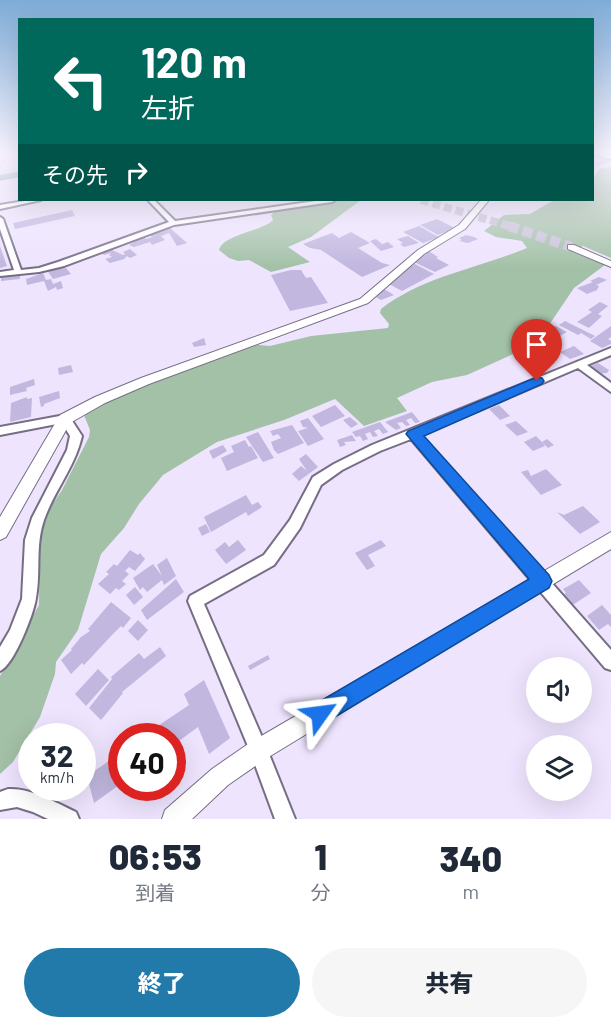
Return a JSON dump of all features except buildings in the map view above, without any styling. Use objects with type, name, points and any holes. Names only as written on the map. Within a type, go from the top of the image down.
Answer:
[{"type":"street","points":[[0,207],[33,201]]},
{"type":"street","points":[[152,201],[172,223]]},
{"type":"street","points":[[263,210],[285,201]]},
{"type":"street","points":[[0,274],[39,270],[61,264],[172,223],[325,201]]},
{"type":"street","points":[[0,430],[65,419],[100,400],[145,381],[364,301],[421,252],[462,227],[484,201]]},
{"type":"street","points":[[0,219],[18,272]]},
{"type":"street","points":[[571,247],[611,264]]},
{"type":"street","points":[[285,819],[259,750],[195,601],[269,560],[295,524],[317,481],[338,467],[376,448],[611,351]]},
{"type":"street","points":[[579,364],[611,387]]},
{"type":"street","points":[[0,532],[65,419]]},
{"type":"street","points":[[0,663],[16,634],[29,599],[33,540],[38,518],[76,442],[76,436],[65,419]]},
{"type":"street","points":[[413,434],[611,662]]},
{"type":"street","points":[[174,819],[220,777],[259,750],[611,540]]},
{"type":"street","points":[[0,801],[23,799],[69,819]]},
{"type":"green space","points":[[594,191],[611,191],[611,258],[583,246],[573,252],[605,265],[574,288],[549,325],[524,349],[467,375],[432,382],[397,398],[407,411],[364,426],[335,399],[284,420],[217,442],[163,475],[139,504],[124,528],[101,554],[78,630],[56,662],[55,674],[40,717],[36,723],[18,723],[18,754],[0,774],[0,676],[39,605],[40,531],[46,514],[62,490],[89,437],[90,430],[84,415],[112,397],[196,358],[250,344],[270,346],[311,336],[388,328],[389,324],[380,313],[381,309],[415,288],[527,248],[522,241],[496,237],[484,231],[504,215],[530,214],[552,201],[594,201]]},
{"type":"green space","points":[[335,201],[360,201],[311,237],[288,247],[310,262],[271,272],[249,260],[238,261],[229,258],[219,250],[228,240],[260,228],[273,220],[271,215],[274,212]]},
{"type":"tunnel","points":[[424,201],[513,227]]},
{"type":"tunnel","points":[[509,226],[571,247]]},
{"type":"route","points":[[320,714],[543,581],[413,434],[537,381]]}]
